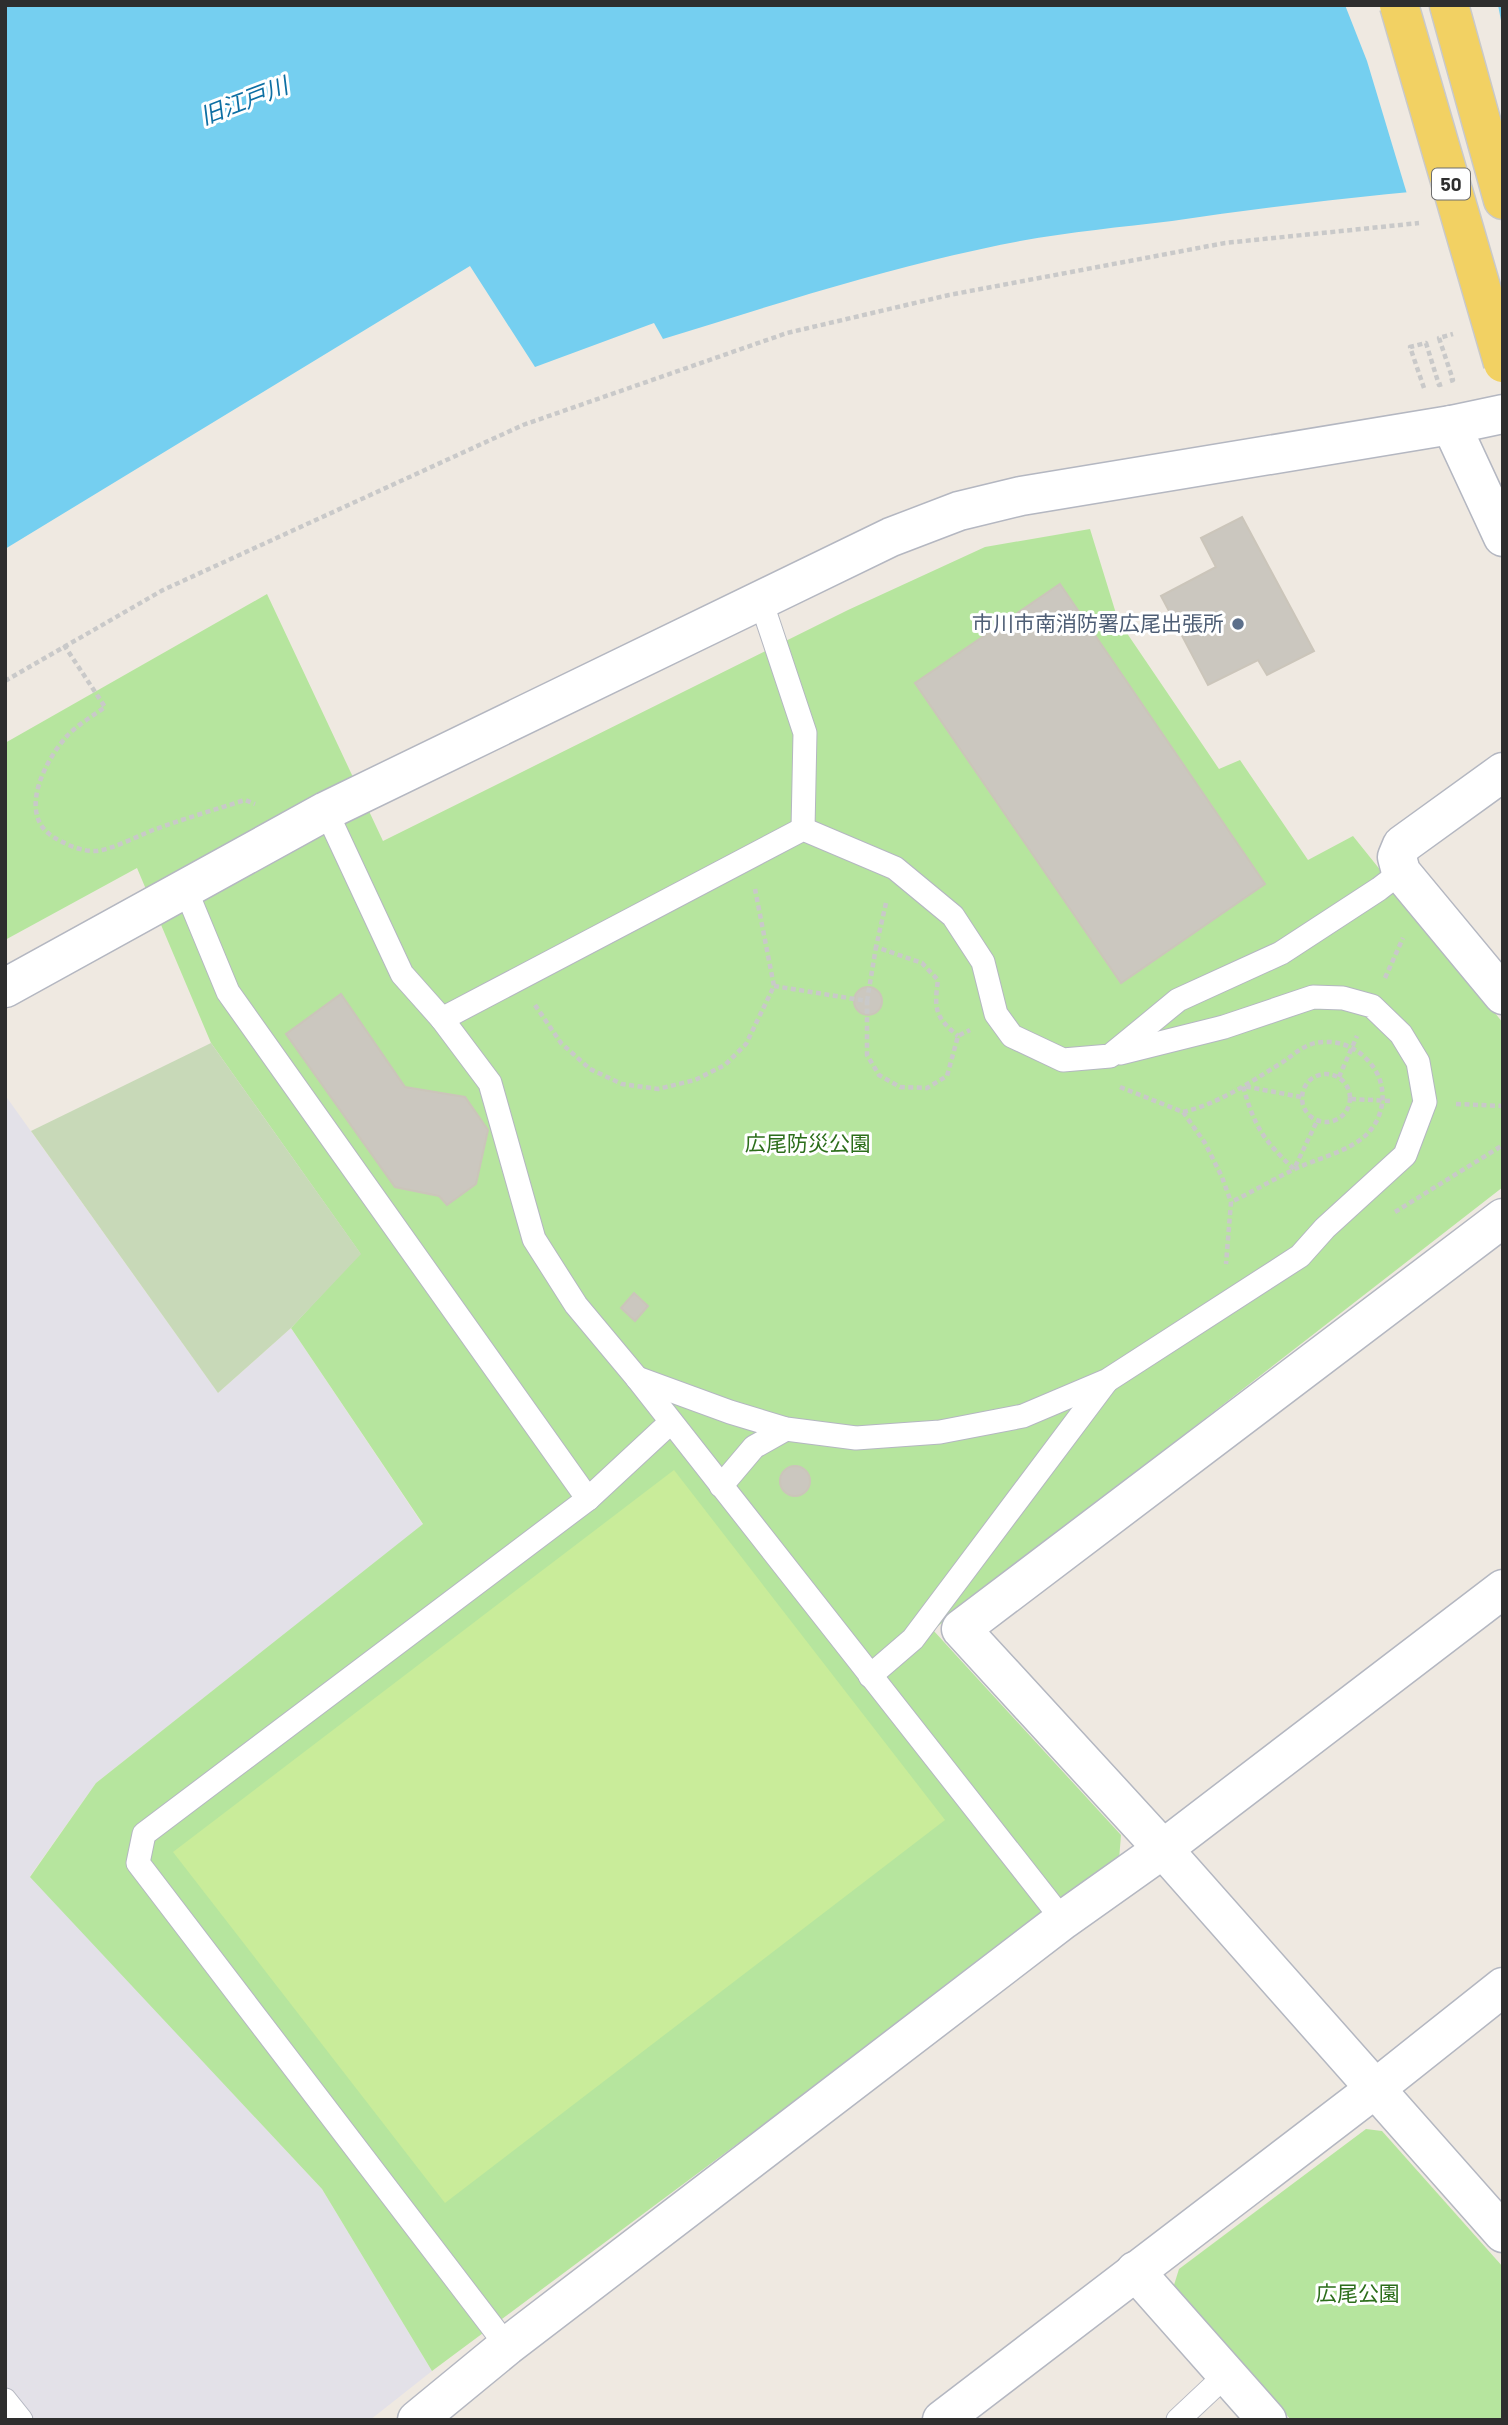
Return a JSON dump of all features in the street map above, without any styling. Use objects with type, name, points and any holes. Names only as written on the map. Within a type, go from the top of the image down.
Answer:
[{"type":"main road","name":"50","points":[[1399,5],[1503,363]]},
{"type":"main road","name":"50","points":[[1448,5],[1503,200]]},
{"type":"street","points":[[5,988],[326,811],[891,537],[959,511],[1021,496],[1451,425],[1503,414]]},
{"type":"street","points":[[1451,425],[1503,537]]},
{"type":"street","points":[[1503,772],[1402,845],[1397,857],[1401,872],[1503,995]]},
{"type":"street","points":[[1503,1218],[961,1629],[1163,1849],[1503,2233]]},
{"type":"street","points":[[417,2420],[508,2346],[1063,1920],[1163,1849],[1503,1589]]},
{"type":"street","points":[[942,2420],[1376,2088],[1503,1987]]},
{"type":"street","points":[[1135,2271],[1267,2420]]},
{"type":"lane","points":[[761,601],[805,733],[803,829]]},
{"type":"lane","points":[[326,811],[402,974],[442,1019],[490,1083],[534,1239],[576,1306],[637,1378],[1063,1920]]},
{"type":"lane","points":[[442,1019],[803,829]]},
{"type":"lane","points":[[637,1378],[786,1429],[856,1438],[940,1432],[1023,1416],[1108,1380],[1300,1256],[1325,1228],[1405,1155],[1425,1102],[1418,1062],[1401,1034],[1372,1006],[1343,998],[1313,997],[1224,1027],[1110,1056],[1063,1060],[1012,1036],[996,1014],[983,962],[953,916],[895,868],[803,829]]},
{"type":"lane","points":[[1110,1056],[1178,1000],[1281,953],[1401,872]]},
{"type":"lane","points":[[184,888],[228,992],[588,1499]]},
{"type":"lane","points":[[870,1676],[913,1639],[1108,1380]]},
{"type":"lane","points":[[508,2346],[138,1863],[144,1834],[588,1499],[671,1422]]},
{"type":"lane","points":[[721,1486],[754,1447],[786,1429]]},
{"type":"lane","points":[[1178,2420],[1227,2374]]},
{"type":"lane","points":[[5,2400],[21,2420]]},
{"type":"path","points":[[5,681],[163,590],[523,425],[787,333],[949,295],[1225,243],[1425,222]]},
{"type":"path","points":[[1427,397],[1410,347],[1426,343],[1439,385],[1453,380],[1439,338]]},
{"type":"path","points":[[64,645],[105,707],[68,735],[43,771],[36,794],[37,816],[44,831],[79,849],[98,851],[175,822],[245,800],[266,807]]},
{"type":"path","points":[[512,982],[540,1010],[561,1043],[590,1069],[622,1084],[658,1089],[695,1080],[725,1065],[746,1044],[774,986],[750,857]]},
{"type":"path","points":[[895,868],[876,947],[867,1001],[867,1055],[879,1075],[900,1087],[927,1088],[947,1076],[958,1036],[996,1014]]},
{"type":"path","points":[[876,947],[922,963],[938,980],[935,1006],[942,1024],[958,1036]]},
{"type":"path","points":[[774,986],[867,1001]]},
{"type":"path","points":[[1183,1112],[1206,1106],[1243,1086],[1308,1044],[1341,1043],[1356,1050],[1377,1072],[1382,1087],[1378,1120],[1355,1146],[1294,1169],[1231,1202]]},
{"type":"path","points":[[1063,1060],[1107,1082],[1183,1112],[1205,1143],[1231,1202],[1224,1274],[1215,1312]]},
{"type":"path","points":[[1319,1074],[1334,1075],[1346,1084],[1351,1099],[1345,1113],[1332,1122],[1317,1121],[1305,1112],[1301,1097],[1307,1083],[1319,1074]]},
{"type":"path","points":[[1243,1086],[1301,1097]]},
{"type":"path","points":[[1243,1086],[1251,1115],[1268,1145],[1294,1169]]},
{"type":"path","points":[[1294,1169],[1317,1121]]},
{"type":"shaded area","points":[[5,1095],[218,1393],[291,1328],[423,1525],[96,1783],[30,1876],[322,2189],[432,2371],[370,2420],[5,2420]]},
{"type":"green space","name":"広尾防災公園","points":[[1090,529],[1118,620],[1219,769],[1240,760],[1308,860],[1353,836],[1503,1023],[1503,1187],[933,1630],[1121,1835],[1119,1860],[432,2371],[322,2189],[30,1877],[96,1783],[423,1524],[291,1328],[360,1253],[211,1043],[137,868],[5,940],[5,743],[267,594],[383,841],[848,610],[985,547]]},
{"type":"green space","points":[[211,1043],[361,1254],[291,1328],[218,1393],[31,1131]]},
{"type":"green space","points":[[674,1470],[945,1820],[445,2203],[173,1852]]},
{"type":"green space","name":"広尾公園","points":[[1366,2129],[1382,2131],[1503,2267],[1503,2420],[1291,2420],[1174,2285],[1179,2269]]},
{"type":"water","name":"旧江戸川","points":[[5,5],[1503,5],[1503,184],[1296,204],[1020,241],[884,273],[663,339],[654,323],[535,367],[470,266],[5,549]]},
{"type":"pier","points":[[1345,5],[1498,5],[1503,31],[1503,187],[1407,194],[1367,61]]},
{"type":"building","name":"市川市南消防署広尾出張所","points":[[1242,517],[1314,651],[1267,675],[1258,660],[1208,685],[1161,596],[1216,567],[1201,538]]},
{"type":"building","points":[[1060,584],[1265,884],[1121,983],[915,683]]},
{"type":"building","points":[[868,987],[878,991],[882,1001],[878,1011],[868,1015],[858,1011],[854,1001],[858,991]]},
{"type":"building","points":[[341,994],[405,1087],[465,1097],[488,1130],[476,1184],[447,1205],[439,1196],[395,1187],[286,1034]]},
{"type":"building","points":[[634,1293],[648,1306],[635,1321],[621,1308]]},
{"type":"building","points":[[795,1466],[806,1470],[810,1481],[806,1492],[795,1496],[784,1492],[780,1481],[784,1470]]},
{"type":"place","name":"市川市南消防署広尾出張所","points":[[1238,624]]}]
